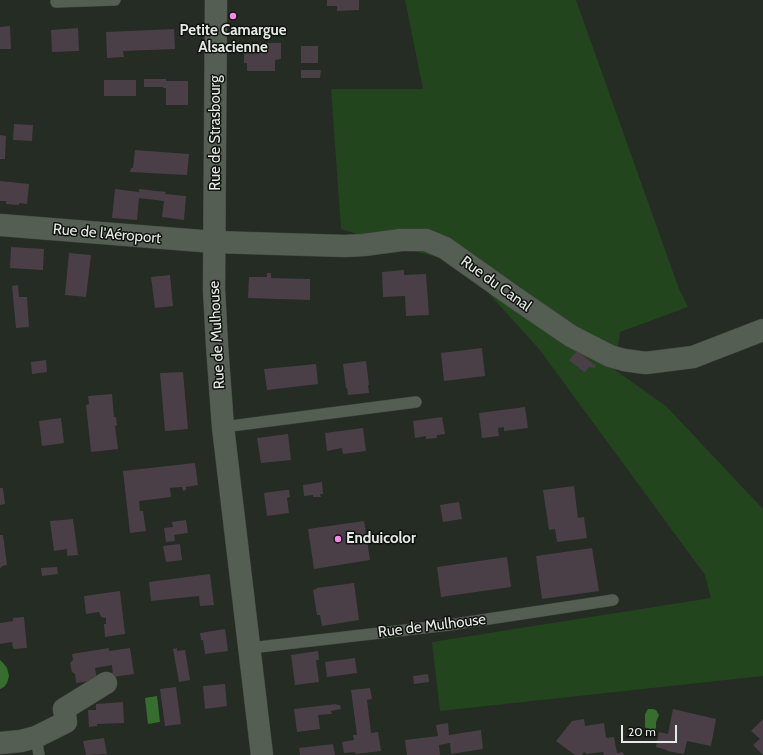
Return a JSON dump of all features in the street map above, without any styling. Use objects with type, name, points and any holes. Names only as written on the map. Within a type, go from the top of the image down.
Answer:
[{"type":"main road","name":"Rue de Strasbourg","points":[[214,242],[216,0]]},
{"type":"main road","name":"Rue de l'Aéroport","points":[[0,225],[214,242]]},
{"type":"main road","name":"Rue du Canal","points":[[214,242],[346,246],[401,240],[426,240],[445,248],[458,256],[514,298],[571,336],[610,356],[624,360],[646,363],[693,357],[763,330]]},
{"type":"main road","name":"Rue de Mulhouse","points":[[214,242],[215,313],[223,427],[262,755]]},
{"type":"main road","points":[[0,743],[21,741],[37,746],[66,722],[64,709],[106,683]]},
{"type":"lane","points":[[56,2],[114,0]]},
{"type":"lane","points":[[223,427],[416,402]]},
{"type":"lane","name":"Rue de Mulhouse","points":[[250,648],[450,625],[613,600]]},
{"type":"shaded area","points":[[405,0],[576,0],[679,289],[688,307],[620,332],[615,370],[666,406],[763,509],[763,676],[440,711],[432,642],[711,598],[705,575],[539,349],[462,264],[341,229],[331,89],[423,89]]},
{"type":"shaded area","points":[[0,660],[7,668],[9,676],[7,683],[0,689]]},
{"type":"shaded area","points":[[157,696],[160,722],[148,724],[145,698]]},
{"type":"shaded area","points":[[648,709],[656,710],[659,715],[656,722],[656,728],[653,731],[654,734],[649,734],[645,727],[645,714]]},
{"type":"building","points":[[327,0],[359,0],[359,10],[337,11],[337,6],[327,6]]},
{"type":"building","points":[[10,26],[11,49],[0,49],[0,27]]},
{"type":"building","points":[[78,28],[79,51],[52,52],[51,30]]},
{"type":"building","points":[[174,29],[175,49],[123,51],[124,57],[107,58],[106,32]]},
{"type":"building","points":[[247,43],[281,43],[281,59],[275,60],[275,71],[247,71],[247,63],[244,63],[244,51],[247,51]]},
{"type":"building","points":[[301,46],[318,46],[318,63],[301,63]]},
{"type":"building","points":[[301,70],[321,70],[320,78],[301,78]]},
{"type":"building","points":[[144,79],[188,81],[188,105],[166,105],[166,88],[144,87]]},
{"type":"building","points":[[104,80],[136,80],[136,96],[104,96]]},
{"type":"building","points":[[14,124],[33,125],[32,141],[13,140]]},
{"type":"building","points":[[0,135],[6,136],[5,159],[0,159]]},
{"type":"building","points":[[135,150],[189,154],[187,175],[130,172],[131,168],[133,168]]},
{"type":"building","points":[[0,181],[29,184],[27,204],[6,204],[6,201],[0,201]]},
{"type":"building","points":[[115,189],[139,192],[139,189],[186,196],[184,220],[162,217],[164,201],[139,198],[137,220],[112,218]]},
{"type":"building","points":[[11,247],[44,249],[43,270],[10,268]]},
{"type":"building","points":[[69,253],[91,255],[86,297],[65,295]]},
{"type":"building","points":[[404,270],[404,275],[426,274],[429,315],[406,316],[405,296],[383,297],[382,272]]},
{"type":"building","points":[[267,273],[271,273],[271,278],[310,279],[310,300],[248,298],[249,277],[267,277]]},
{"type":"building","points":[[170,275],[173,306],[155,308],[151,277]]},
{"type":"building","points":[[18,285],[19,297],[27,297],[29,327],[16,328],[12,286]]},
{"type":"building","points":[[482,348],[485,376],[444,381],[441,353]]},
{"type":"building","points":[[576,352],[596,366],[595,368],[589,367],[584,372],[569,360]]},
{"type":"building","points":[[46,360],[47,372],[32,374],[31,362]]},
{"type":"building","points":[[366,361],[369,393],[348,395],[343,364]]},
{"type":"building","points":[[316,364],[318,384],[267,390],[264,369]]},
{"type":"building","points":[[183,372],[188,429],[165,431],[160,373]]},
{"type":"building","points":[[112,394],[114,417],[116,417],[117,425],[115,426],[118,449],[91,452],[86,405],[89,404],[88,396]]},
{"type":"building","points":[[525,407],[528,428],[504,431],[504,427],[498,428],[499,436],[482,438],[479,413]]},
{"type":"building","points":[[442,417],[445,434],[437,435],[437,438],[426,439],[426,436],[415,438],[413,421]]},
{"type":"building","points":[[61,418],[64,443],[42,446],[39,421]]},
{"type":"building","points":[[363,428],[366,451],[343,454],[342,448],[327,451],[325,433]]},
{"type":"building","points":[[288,434],[291,460],[261,463],[257,438]]},
{"type":"building","points":[[195,463],[198,485],[186,487],[186,490],[183,491],[182,487],[170,488],[171,497],[139,501],[140,511],[143,511],[146,531],[130,533],[123,471]]},
{"type":"building","points":[[322,482],[323,494],[320,494],[321,497],[313,497],[313,495],[304,496],[303,485]]},
{"type":"building","points":[[574,486],[578,518],[584,517],[587,538],[557,542],[555,529],[549,530],[543,490]]},
{"type":"building","points":[[0,488],[3,488],[5,504],[0,505]]},
{"type":"building","points":[[289,490],[290,497],[287,498],[289,513],[267,516],[264,493]]},
{"type":"building","points":[[459,502],[462,519],[443,522],[440,505]]},
{"type":"building","points":[[73,519],[78,555],[67,556],[67,549],[54,551],[50,521]]},
{"type":"building","points":[[186,520],[188,533],[174,535],[175,541],[166,542],[164,528],[173,527],[172,522]]},
{"type":"building","name":"Enduicolor","points":[[364,521],[370,560],[314,569],[308,529]]},
{"type":"building","points":[[0,535],[3,535],[7,565],[0,568]]},
{"type":"building","points":[[180,544],[182,560],[166,562],[163,546]]},
{"type":"building","points":[[592,548],[599,591],[542,599],[536,556]]},
{"type":"building","points":[[507,557],[511,587],[441,597],[437,567]]},
{"type":"building","points":[[57,567],[58,574],[42,576],[41,568]]},
{"type":"building","points":[[210,574],[214,605],[200,606],[199,596],[151,601],[149,582]]},
{"type":"building","points":[[354,583],[359,620],[322,626],[320,615],[317,615],[313,590],[317,589],[316,588]]},
{"type":"building","points":[[120,591],[125,634],[105,637],[104,624],[106,624],[106,618],[101,617],[99,612],[86,614],[84,596]]},
{"type":"building","points":[[24,617],[27,648],[14,649],[12,642],[0,644],[0,623],[13,621],[13,618]]},
{"type":"building","points":[[225,629],[228,651],[205,654],[203,640],[201,640],[200,633]]},
{"type":"building","points":[[109,648],[109,651],[130,648],[134,674],[113,677],[112,665],[95,668],[97,680],[76,683],[75,674],[72,672],[70,663],[73,660],[72,654]]},
{"type":"building","points":[[177,648],[177,651],[185,650],[190,680],[179,682],[173,649]]},
{"type":"building","points":[[318,651],[319,660],[316,660],[319,682],[295,685],[291,655]]},
{"type":"building","points":[[355,658],[357,673],[327,677],[325,662]]},
{"type":"building","points":[[428,674],[429,682],[414,684],[413,676]]},
{"type":"building","points":[[225,684],[227,706],[205,709],[203,686]]},
{"type":"building","points":[[176,687],[181,724],[165,726],[160,689]]},
{"type":"building","points":[[370,688],[372,699],[367,700],[371,733],[378,732],[381,751],[356,754],[355,752],[344,753],[342,742],[354,740],[353,735],[357,735],[351,690]]},
{"type":"building","points":[[123,702],[124,723],[97,724],[97,726],[89,727],[88,710],[96,710],[96,704]]},
{"type":"building","points":[[336,704],[340,705],[341,709],[331,711],[332,714],[318,715],[320,729],[297,732],[294,709]]},
{"type":"building","points":[[673,709],[716,719],[711,746],[687,741],[684,754],[667,751],[656,747],[659,732],[668,734]]},
{"type":"building","points":[[584,719],[585,726],[604,723],[606,738],[614,737],[617,753],[623,752],[624,755],[604,755],[603,752],[587,754],[584,752],[582,755],[575,755],[556,741],[572,721]]},
{"type":"building","points":[[763,719],[763,755],[753,745],[760,739],[751,731]]},
{"type":"building","points":[[448,723],[449,735],[481,730],[483,749],[451,754],[450,743],[439,745],[440,755],[407,755],[405,740],[438,736],[436,725]]},
{"type":"building","points":[[104,738],[107,754],[86,755],[83,741]]},
{"type":"building","points":[[333,744],[335,755],[300,755],[299,748]]},
{"type":"place","name":"Petite Camargue Alsacienne","points":[[233,16]]},
{"type":"place","name":"Enduicolor","points":[[338,539]]}]
